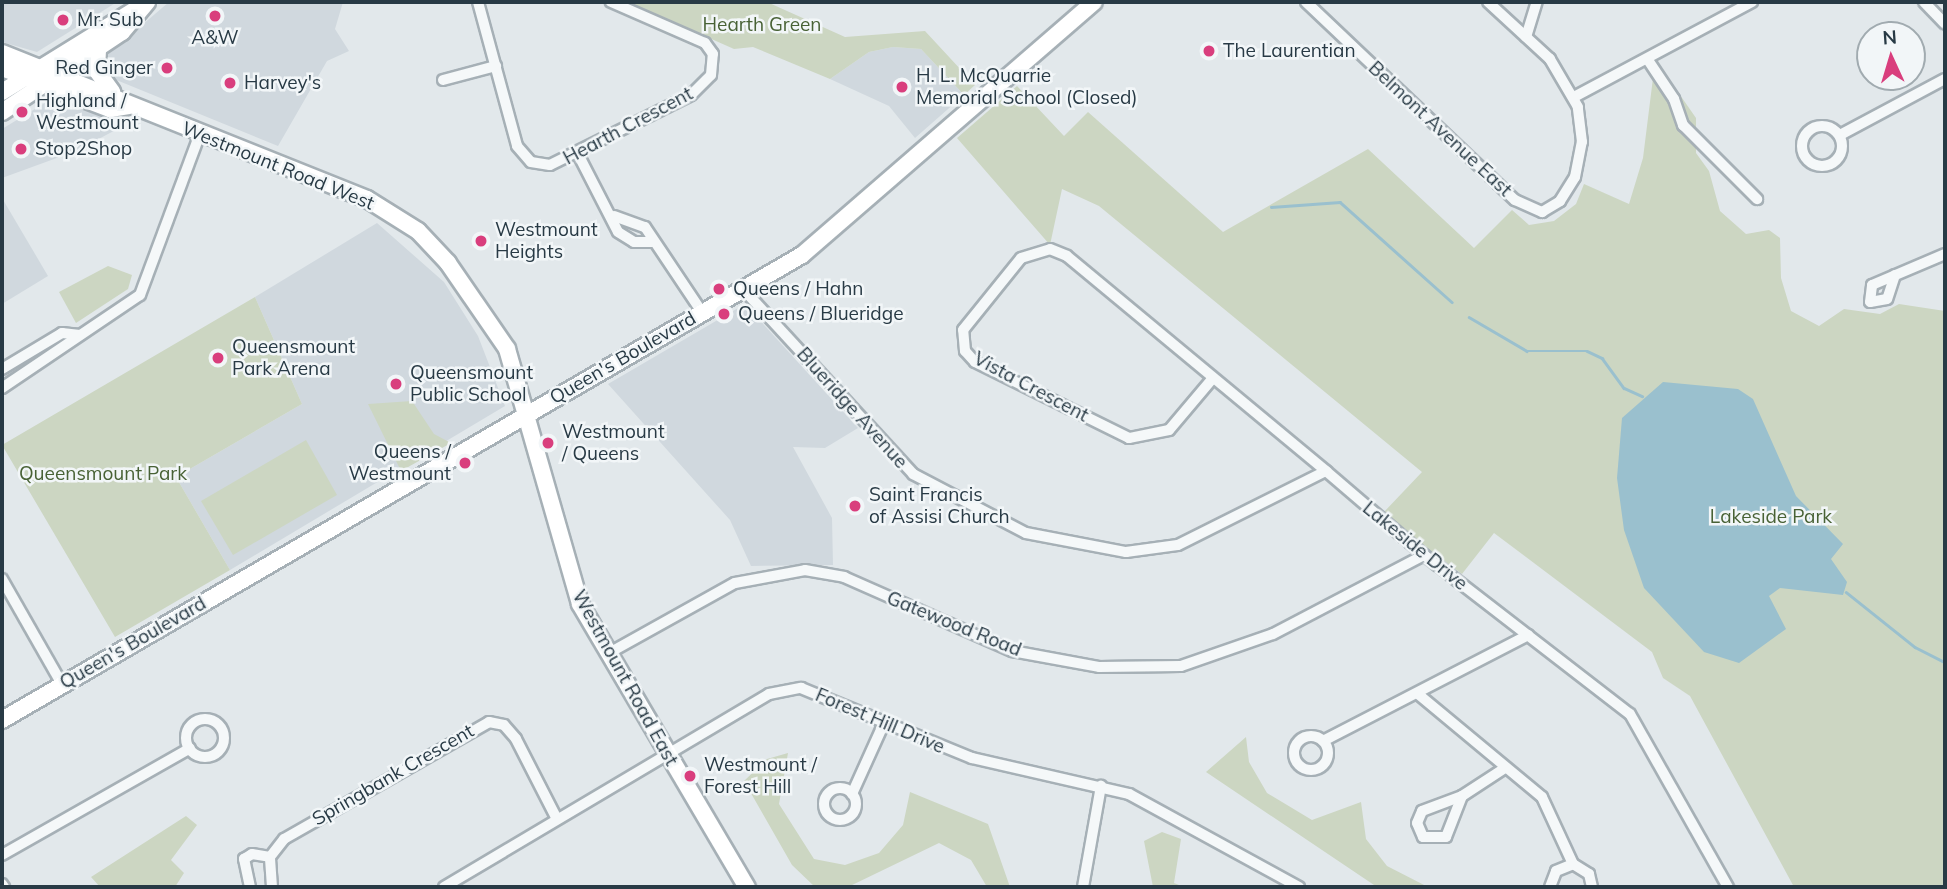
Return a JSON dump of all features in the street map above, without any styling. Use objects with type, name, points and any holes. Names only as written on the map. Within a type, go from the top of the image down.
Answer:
[{"type":"main road","name":"Queen's Boulevard","points":[[2,720],[525,414],[744,290],[846,219],[1094,2]]},
{"type":"main road","points":[[44,77],[62,75],[98,50],[145,4]]},
{"type":"main road","points":[[2,112],[44,77],[145,4]]},
{"type":"main road","points":[[98,50],[97,71],[114,93]]},
{"type":"main road","name":"Westmount Road West","points":[[2,53],[110,109],[129,106]]},
{"type":"main road","name":"Westmount Road West","points":[[2,68],[26,77],[44,77]]},
{"type":"main road","name":"Westmount Road West","points":[[62,75],[114,93],[129,106],[367,199],[418,231],[472,292],[507,349],[525,414]]},
{"type":"main road","points":[[2,92],[26,77]]},
{"type":"main road","name":"Westmount Road East","points":[[525,414],[576,593],[747,887]]},
{"type":"street","name":"Hearth Crescent","points":[[478,2],[523,156],[550,165],[579,156],[691,95],[713,68],[705,43],[611,2]]},
{"type":"street","name":"Belmont Avenue East","points":[[1306,2],[1515,200],[1534,212],[1551,209],[1568,191],[1580,159],[1574,97]]},
{"type":"street","points":[[1488,2],[1527,37],[1574,97],[1648,60],[1752,2]]},
{"type":"street","points":[[1527,37],[1537,2]]},
{"type":"street","points":[[1924,2],[1945,24]]},
{"type":"street","points":[[1648,60],[1675,99],[1683,125],[1757,199]]},
{"type":"street","points":[[443,80],[496,66]]},
{"type":"street","points":[[1840,135],[1945,79]]},
{"type":"street","points":[[2,388],[80,335],[126,311],[140,295],[200,134]]},
{"type":"street","points":[[579,156],[625,239],[652,242]]},
{"type":"street","points":[[614,216],[637,221],[702,312]]},
{"type":"street","name":"Vista Crescent","points":[[1050,249],[1021,258],[971,315],[962,342],[975,362],[1129,438],[1169,430],[1213,378]]},
{"type":"street","name":"Lakeside Drive","points":[[1050,249],[1067,256],[1424,555],[1630,714],[1728,887]]},
{"type":"street","points":[[1895,275],[1945,254]]},
{"type":"street","name":"Blueridge Avenue","points":[[744,290],[913,474],[937,492],[1051,541],[1126,552],[1178,545],[1208,536],[1326,471]]},
{"type":"street","points":[[2,369],[62,333],[80,335]]},
{"type":"street","name":"Gatewood Road","points":[[609,653],[735,583],[805,570],[844,577],[1012,651],[1099,667],[1181,666],[1273,634],[1424,555]]},
{"type":"street","points":[[2,579],[62,684]]},
{"type":"street","points":[[1323,741],[1528,635]]},
{"type":"street","name":"Forest Hill Drive","points":[[444,887],[783,689],[818,692],[884,723],[972,758],[1101,786],[1155,805],[1299,887]]},
{"type":"street","points":[[1418,694],[1542,797],[1573,864],[1589,874],[1592,887]]},
{"type":"street","name":"Springbank Crescent","points":[[250,887],[244,859],[252,854],[270,857],[284,838],[489,722],[504,725],[516,739],[557,819]]},
{"type":"street","points":[[852,794],[884,723]]},
{"type":"street","points":[[2,855],[190,748]]},
{"type":"street","points":[[1462,796],[1446,837],[1423,837],[1417,823],[1422,811],[1462,796],[1505,768]]},
{"type":"street","points":[[1083,887],[1101,786]]},
{"type":"street","points":[[270,857],[270,887]]},
{"type":"street","points":[[1550,887],[1556,871],[1573,864]]},
{"type":"shaded area","points":[[2,2],[117,2],[37,52],[2,42]]},
{"type":"shaded area","points":[[169,2],[343,2],[335,29],[349,51],[327,61],[278,146],[109,77],[107,55]]},
{"type":"shaded area","name":"H. L. McQuarrie Memorial School (Closed)","points":[[893,47],[921,49],[964,95],[915,138],[889,106],[830,79],[869,52]]},
{"type":"shaded area","points":[[53,98],[125,125],[76,151],[2,178],[2,129]]},
{"type":"shaded area","points":[[2,198],[48,276],[2,304]]},
{"type":"shaded area","name":"Queensmount Public School","points":[[377,223],[444,282],[478,336],[505,406],[230,570],[176,477],[302,404],[255,297]]},
{"type":"shaded area","points":[[745,304],[858,428],[825,448],[793,447],[832,518],[833,565],[751,566],[730,520],[608,384]]},
{"type":"green space","name":"Hearth Green","points":[[628,2],[767,2],[845,37],[925,31],[975,85],[964,95],[921,49],[893,47],[869,52],[830,79],[753,47],[734,49]]},
{"type":"green space","name":"Lakeside Park","points":[[1664,72],[1696,118],[1696,153],[1709,171],[1720,211],[1746,234],[1769,230],[1780,238],[1781,278],[1791,311],[1819,326],[1844,309],[1880,314],[1899,304],[1945,311],[1945,887],[1794,887],[1690,696],[1663,678],[1652,652],[1494,533],[1462,574],[1432,552],[1384,512],[1422,472],[1099,206],[1062,189],[1050,245],[957,138],[1017,86],[1064,136],[1088,112],[1223,232],[1368,149],[1474,248],[1512,210],[1529,225],[1554,221],[1576,204],[1584,184],[1629,204],[1643,158],[1653,78]]},
{"type":"green space","points":[[108,266],[132,275],[128,289],[76,323],[59,292]]},
{"type":"green space","name":"Queensmount Park","points":[[255,297],[302,404],[176,477],[230,570],[115,637],[2,445]]},
{"type":"green space","points":[[412,401],[434,434],[451,443],[401,471],[368,404]]},
{"type":"green space","points":[[306,440],[337,495],[233,555],[201,501]]},
{"type":"green space","points":[[1246,737],[1249,762],[1267,793],[1312,820],[1361,802],[1366,839],[1387,866],[1428,887],[1377,887],[1206,772]]},
{"type":"green space","points":[[788,753],[779,804],[814,859],[845,865],[879,853],[903,825],[910,792],[988,824],[1010,887],[987,887],[971,860],[939,843],[848,887],[815,887],[792,865],[744,781],[767,759]]},
{"type":"green space","points":[[186,816],[197,825],[171,860],[184,873],[175,887],[100,887],[91,877]]},
{"type":"green space","points":[[1162,832],[1181,839],[1174,883],[1184,887],[1153,887],[1144,841]]},
{"type":"water","points":[[1663,382],[1738,389],[1753,399],[1796,496],[1843,544],[1831,559],[1847,582],[1843,595],[1780,588],[1769,596],[1786,629],[1739,663],[1704,652],[1644,588],[1624,530],[1617,478],[1622,418]]},
{"type":"waterway","points":[[1271,207],[1340,202],[1452,302]]},
{"type":"waterway","points":[[1469,317],[1527,351],[1587,351],[1602,358],[1624,388],[1642,396]]},
{"type":"waterway","points":[[1846,592],[1915,647],[1945,662]]},
{"type":"place","name":"A&W","points":[[215,16]]},
{"type":"place","name":"Mr. Sub","points":[[63,20]]},
{"type":"place","name":"The Laurentian","points":[[1209,51]]},
{"type":"place","name":"Red Ginger","points":[[167,68]]},
{"type":"place","name":"Harvey's","points":[[230,83]]},
{"type":"place","name":"H. L. McQuarrie Memorial School (Closed)","points":[[902,87]]},
{"type":"place","name":"Highland / Westmount","points":[[22,112]]},
{"type":"place","name":"Stop2Shop","points":[[21,149]]},
{"type":"place","name":"Westmount Heights","points":[[481,241]]},
{"type":"place","name":"Queens / Hahn","points":[[719,289]]},
{"type":"place","name":"Queens / Blueridge","points":[[724,314]]},
{"type":"place","name":"Queensmount Park Arena","points":[[218,358]]},
{"type":"place","name":"Queensmount Public School","points":[[396,384]]},
{"type":"place","name":"Westmount / Queens","points":[[548,443]]},
{"type":"place","name":"Queens / Westmount","points":[[465,463]]},
{"type":"place","name":"Saint Francis of Assisi Church","points":[[855,506]]},
{"type":"place","name":"Westmount / Forest Hill","points":[[690,776]]}]
